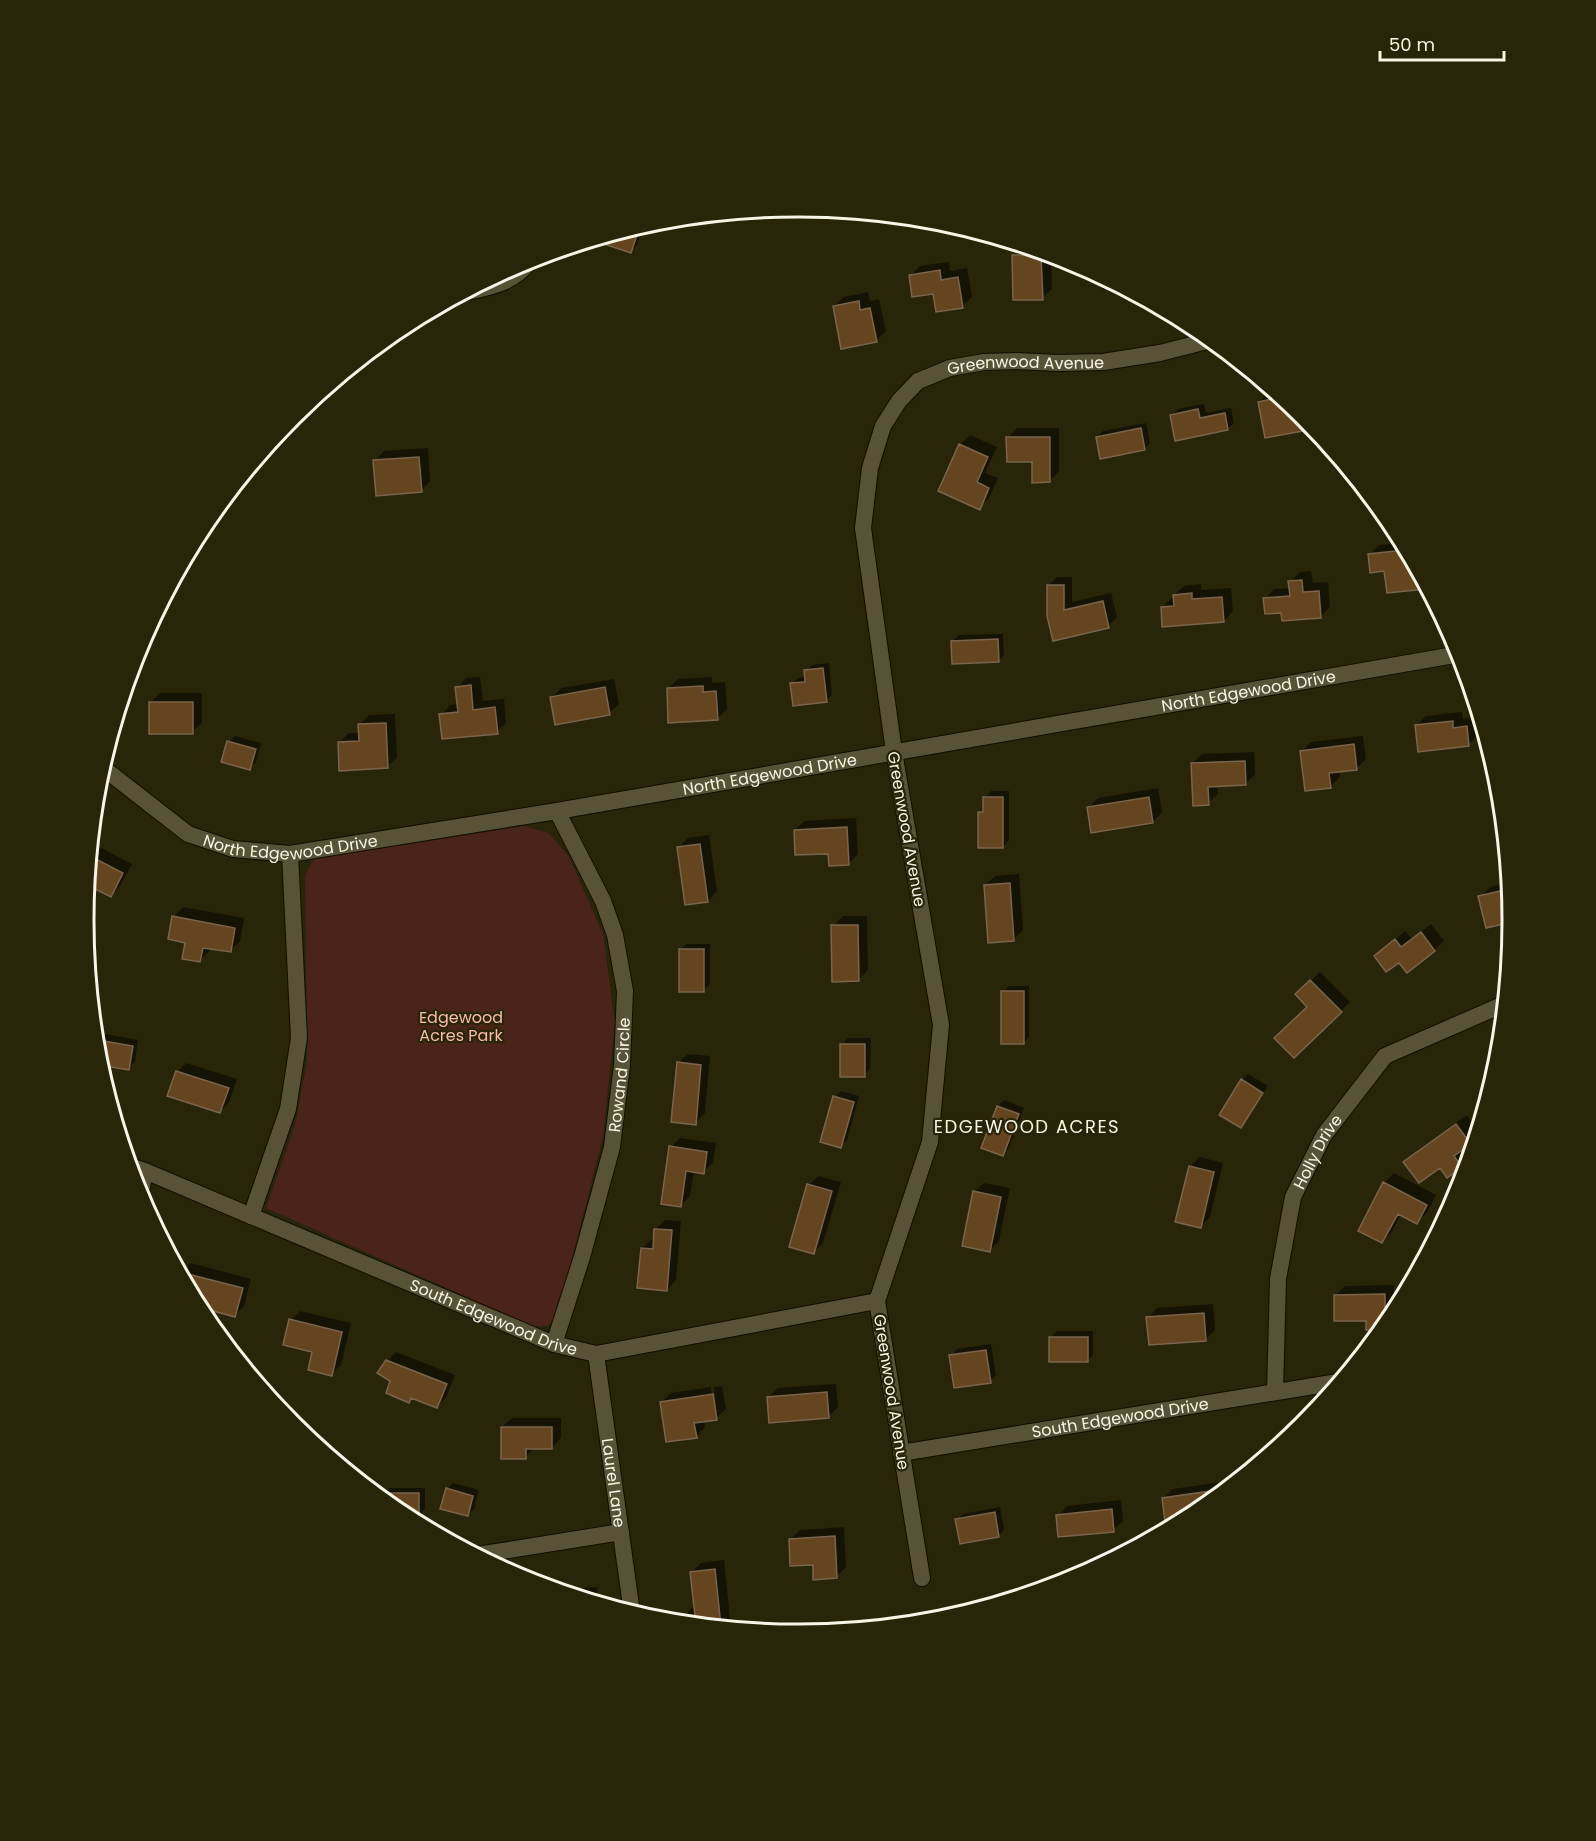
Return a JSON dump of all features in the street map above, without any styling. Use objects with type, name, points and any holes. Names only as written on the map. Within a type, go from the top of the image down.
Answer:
[{"type":"street","name":"Greenwood Avenue","points":[[922,1578],[877,1301],[930,1142],[941,1025],[894,752],[863,528],[870,468],[883,426],[899,401],[918,381],[950,368],[984,362],[1103,362],[1161,354],[1199,343]]},
{"type":"street","name":"North Edgewood Drive","points":[[110,773],[188,834],[233,849],[290,854],[557,811],[1450,656]]},
{"type":"street","name":"Rowand Circle","points":[[554,1344],[582,1257],[612,1147],[622,1065],[625,991],[615,935],[603,901],[557,811]]},
{"type":"street","points":[[251,1216],[288,1109],[299,1038],[290,854]]},
{"type":"street","name":"Holly Drive","points":[[1275,1392],[1278,1279],[1293,1197],[1324,1135],[1385,1056],[1495,1008]]},
{"type":"street","name":"South Edgewood Drive","points":[[141,1170],[554,1344],[596,1354],[877,1301]]},
{"type":"street","name":"Laurel Lane","points":[[596,1354],[631,1603]]},
{"type":"street","name":"South Edgewood Drive","points":[[901,1453],[1327,1384]]},
{"type":"street","points":[[489,1552],[621,1532]]},
{"type":"green space","name":"Edgewood Acres Park","points":[[524,826],[549,833],[569,857],[603,934],[615,1023],[603,1137],[558,1313],[548,1326],[532,1326],[266,1208],[295,1125],[307,1062],[305,875],[314,859]]},
{"type":"building","points":[[637,236],[631,253],[607,245],[616,241]]},
{"type":"building","points":[[1012,255],[1027,255],[1041,261],[1043,300],[1013,300]]},
{"type":"building","points":[[940,270],[941,280],[958,277],[963,308],[936,312],[933,294],[912,297],[909,275]]},
{"type":"building","points":[[859,301],[860,310],[870,308],[877,342],[841,349],[833,306]]},
{"type":"building","points":[[1270,399],[1303,431],[1265,438],[1258,402]]},
{"type":"building","points":[[1198,409],[1200,418],[1225,413],[1228,430],[1175,441],[1170,415]]},
{"type":"building","points":[[1141,428],[1145,450],[1100,459],[1096,437]]},
{"type":"building","points":[[1006,437],[1050,437],[1050,482],[1032,483],[1032,462],[1007,462]]},
{"type":"building","points":[[959,444],[988,457],[977,482],[989,488],[980,510],[938,491]]},
{"type":"building","points":[[419,457],[422,492],[376,496],[373,460]]},
{"type":"building","points":[[1396,551],[1418,590],[1387,593],[1384,571],[1370,573],[1368,554]]},
{"type":"building","points":[[1302,580],[1303,592],[1319,591],[1321,618],[1282,621],[1281,613],[1265,614],[1263,598],[1290,596],[1288,581]]},
{"type":"building","points":[[1047,585],[1064,585],[1064,610],[1103,601],[1109,628],[1053,641],[1047,616]]},
{"type":"building","points":[[1192,593],[1192,599],[1222,597],[1224,622],[1162,627],[1161,607],[1174,606],[1173,595]]},
{"type":"building","points":[[998,639],[999,662],[952,664],[951,641]]},
{"type":"building","points":[[823,668],[827,702],[793,706],[790,683],[805,682],[804,670]]},
{"type":"building","points":[[471,685],[473,710],[495,707],[498,734],[442,739],[439,714],[458,712],[455,687]]},
{"type":"building","points":[[703,686],[703,692],[716,691],[718,720],[668,723],[667,688]]},
{"type":"building","points":[[605,687],[610,715],[555,725],[550,697]]},
{"type":"building","points":[[149,702],[193,702],[193,734],[149,734]]},
{"type":"building","points":[[1453,721],[1453,728],[1467,726],[1469,746],[1418,752],[1415,725]]},
{"type":"building","points":[[386,723],[388,768],[339,771],[338,742],[359,741],[358,724]]},
{"type":"building","points":[[227,741],[256,749],[250,770],[221,762]]},
{"type":"building","points":[[1354,744],[1357,770],[1329,773],[1331,788],[1305,791],[1300,751]]},
{"type":"building","points":[[1245,761],[1246,785],[1208,787],[1209,805],[1193,806],[1191,763]]},
{"type":"building","points":[[983,797],[1003,797],[1003,848],[978,848],[978,812],[983,812]]},
{"type":"building","points":[[1149,797],[1153,823],[1091,833],[1087,807]]},
{"type":"building","points":[[847,827],[849,865],[829,866],[828,854],[795,855],[794,830]]},
{"type":"building","points":[[700,844],[708,902],[685,905],[677,847]]},
{"type":"building","points":[[98,860],[123,873],[111,897],[95,889]]},
{"type":"building","points":[[1010,883],[1014,941],[988,943],[984,885]]},
{"type":"building","points":[[1501,891],[1502,924],[1486,928],[1478,896]]},
{"type":"building","points":[[172,916],[235,928],[231,952],[203,948],[200,962],[182,959],[185,943],[168,939]]},
{"type":"building","points":[[831,925],[858,925],[859,981],[832,982]]},
{"type":"building","points":[[1421,932],[1435,951],[1407,973],[1399,963],[1386,972],[1374,956],[1395,939],[1401,947]]},
{"type":"building","points":[[679,949],[704,949],[704,992],[679,992]]},
{"type":"building","points":[[1310,980],[1342,1012],[1294,1058],[1274,1038],[1307,1007],[1295,994]]},
{"type":"building","points":[[1001,991],[1024,991],[1024,1044],[1001,1044]]},
{"type":"building","points":[[105,1041],[133,1046],[129,1070],[110,1067]]},
{"type":"building","points":[[840,1044],[865,1044],[865,1077],[840,1077]]},
{"type":"building","points":[[677,1062],[701,1065],[696,1125],[671,1122]]},
{"type":"building","points":[[176,1071],[229,1088],[220,1113],[167,1096]]},
{"type":"building","points":[[1241,1079],[1263,1093],[1241,1128],[1219,1115]]},
{"type":"building","points":[[833,1096],[854,1102],[841,1148],[820,1142]]},
{"type":"building","points":[[997,1106],[1019,1114],[1003,1156],[981,1148]]},
{"type":"building","points":[[1456,1124],[1467,1138],[1463,1150],[1454,1156],[1458,1162],[1455,1172],[1447,1178],[1440,1168],[1419,1183],[1403,1162]]},
{"type":"building","points":[[669,1146],[707,1152],[704,1174],[686,1171],[681,1207],[661,1204]]},
{"type":"building","points":[[1189,1166],[1214,1172],[1201,1228],[1175,1222]]},
{"type":"building","points":[[1383,1182],[1427,1205],[1417,1224],[1398,1214],[1382,1243],[1358,1231]]},
{"type":"building","points":[[807,1184],[832,1191],[814,1254],[789,1247]]},
{"type":"building","points":[[973,1191],[1001,1197],[990,1252],[962,1246]]},
{"type":"building","points":[[654,1229],[672,1230],[667,1291],[637,1288],[641,1248],[653,1249]]},
{"type":"building","points":[[191,1275],[243,1288],[235,1317],[213,1311]]},
{"type":"building","points":[[1385,1294],[1385,1308],[1370,1330],[1366,1330],[1366,1321],[1334,1321],[1334,1295]]},
{"type":"building","points":[[1204,1313],[1206,1341],[1149,1345],[1146,1317]]},
{"type":"building","points":[[289,1319],[342,1332],[332,1376],[308,1370],[312,1352],[283,1345]]},
{"type":"building","points":[[1049,1337],[1088,1337],[1088,1362],[1049,1362]]},
{"type":"building","points":[[986,1350],[991,1383],[954,1388],[949,1355]]},
{"type":"building","points":[[386,1360],[447,1384],[437,1408],[411,1398],[409,1403],[386,1393],[390,1381],[377,1373]]},
{"type":"building","points":[[827,1392],[829,1418],[769,1423],[767,1397]]},
{"type":"building","points":[[713,1394],[717,1420],[694,1423],[697,1438],[666,1442],[660,1402]]},
{"type":"building","points":[[501,1427],[552,1427],[552,1449],[526,1449],[526,1459],[501,1459]]},
{"type":"building","points":[[446,1488],[473,1496],[468,1516],[440,1509]]},
{"type":"building","points":[[1208,1491],[1165,1521],[1162,1498]]},
{"type":"building","points":[[390,1493],[419,1493],[419,1513]]},
{"type":"building","points":[[1112,1509],[1114,1532],[1058,1537],[1056,1515]]},
{"type":"building","points":[[995,1512],[999,1537],[960,1544],[955,1519]]},
{"type":"building","points":[[835,1536],[837,1578],[813,1580],[813,1565],[790,1566],[789,1539]]},
{"type":"building","points":[[715,1569],[720,1619],[695,1616],[690,1572]]},
{"type":"district","name":"EDGEWOOD ACRES","points":[[1027,1127]]}]
